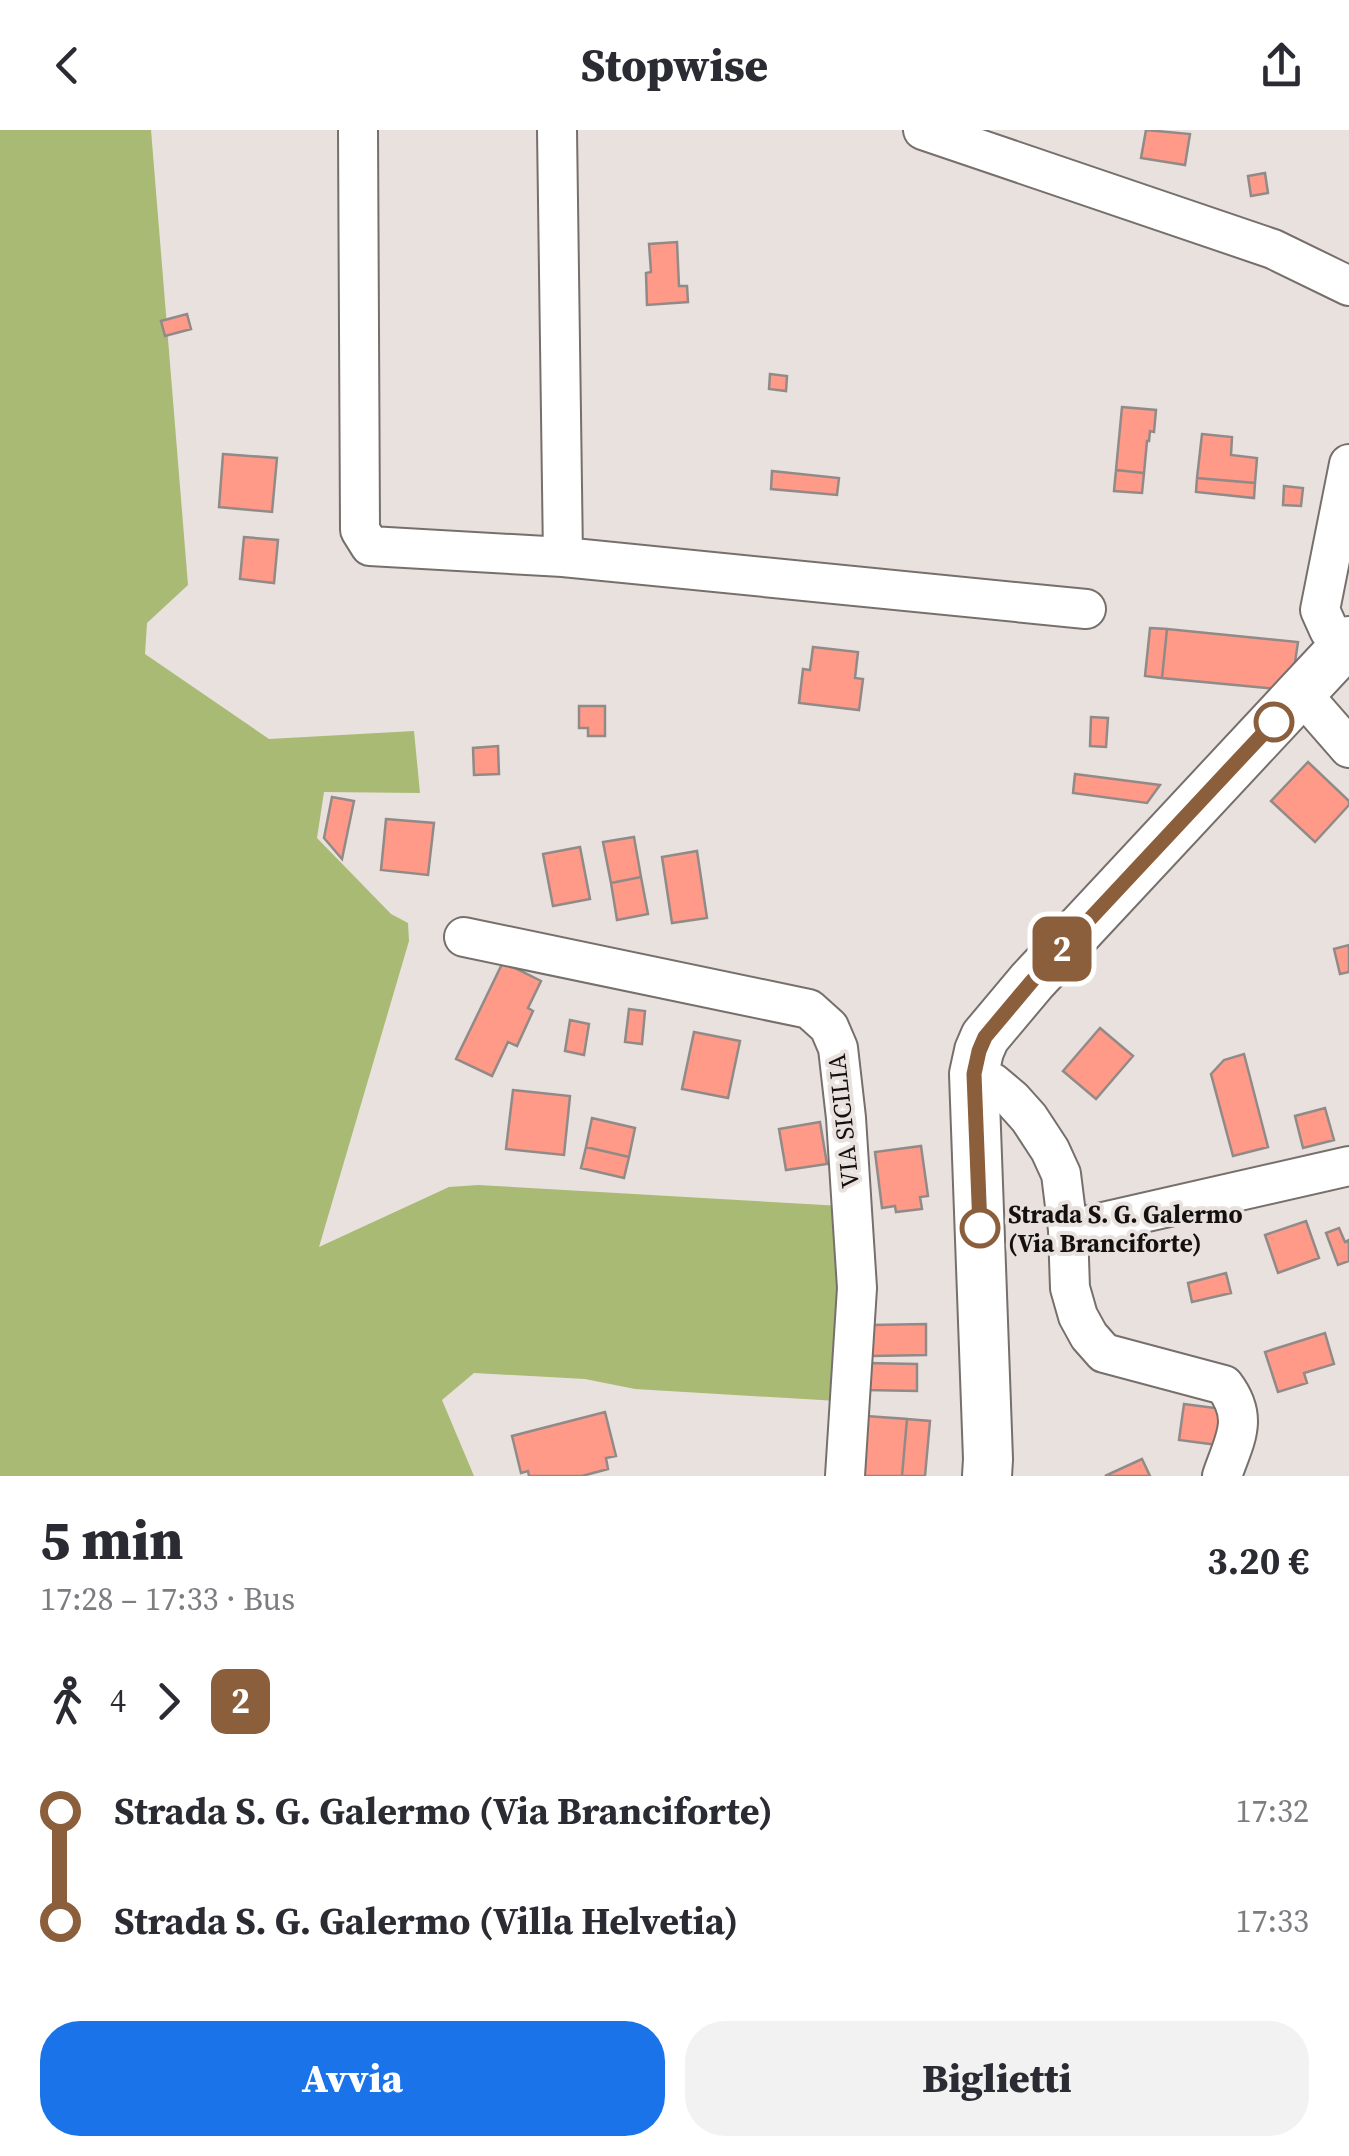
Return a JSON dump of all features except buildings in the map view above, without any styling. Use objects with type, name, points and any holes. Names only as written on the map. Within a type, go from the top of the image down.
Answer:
[{"type":"main road","points":[[987,1476],[974,1074],[985,1037],[1032,981],[1346,644]]},
{"type":"street","points":[[358,130],[360,530],[370,546],[563,557],[1086,609]]},
{"type":"street","points":[[557,130],[563,557]]},
{"type":"street","points":[[924,130],[1273,249],[1349,286]]},
{"type":"street","points":[[1346,644],[1329,630],[1320,610],[1349,464]]},
{"type":"street","points":[[1301,693],[1349,748]]},
{"type":"street","name":"VIA SICILIA","points":[[464,937],[809,1009],[829,1028],[838,1048],[846,1118],[857,1288],[845,1476]]},
{"type":"street","points":[[974,1074],[994,1083],[1012,1099],[1050,1150],[1060,1174],[1068,1230],[1070,1288],[1089,1336],[1104,1352],[1224,1384],[1234,1399],[1237,1430],[1222,1476]]},
{"type":"street","points":[[1068,1230],[1349,1166]]},
{"type":"green space","points":[[0,130],[151,130],[188,585],[147,623],[145,654],[269,739],[414,731],[420,793],[324,792],[317,838],[391,914],[408,923],[409,941],[319,1247],[449,1187],[478,1185],[842,1206],[838,1401],[635,1389],[585,1379],[474,1373],[442,1400],[474,1476],[0,1476]]},
{"type":"bus line","name":"2","points":[[980,1228],[974,1074],[985,1037],[1032,981],[1274,722]]},
{"type":"place","name":"Strada S. G. Galermo (Via Branciforte)","points":[[980,1228]]}]
